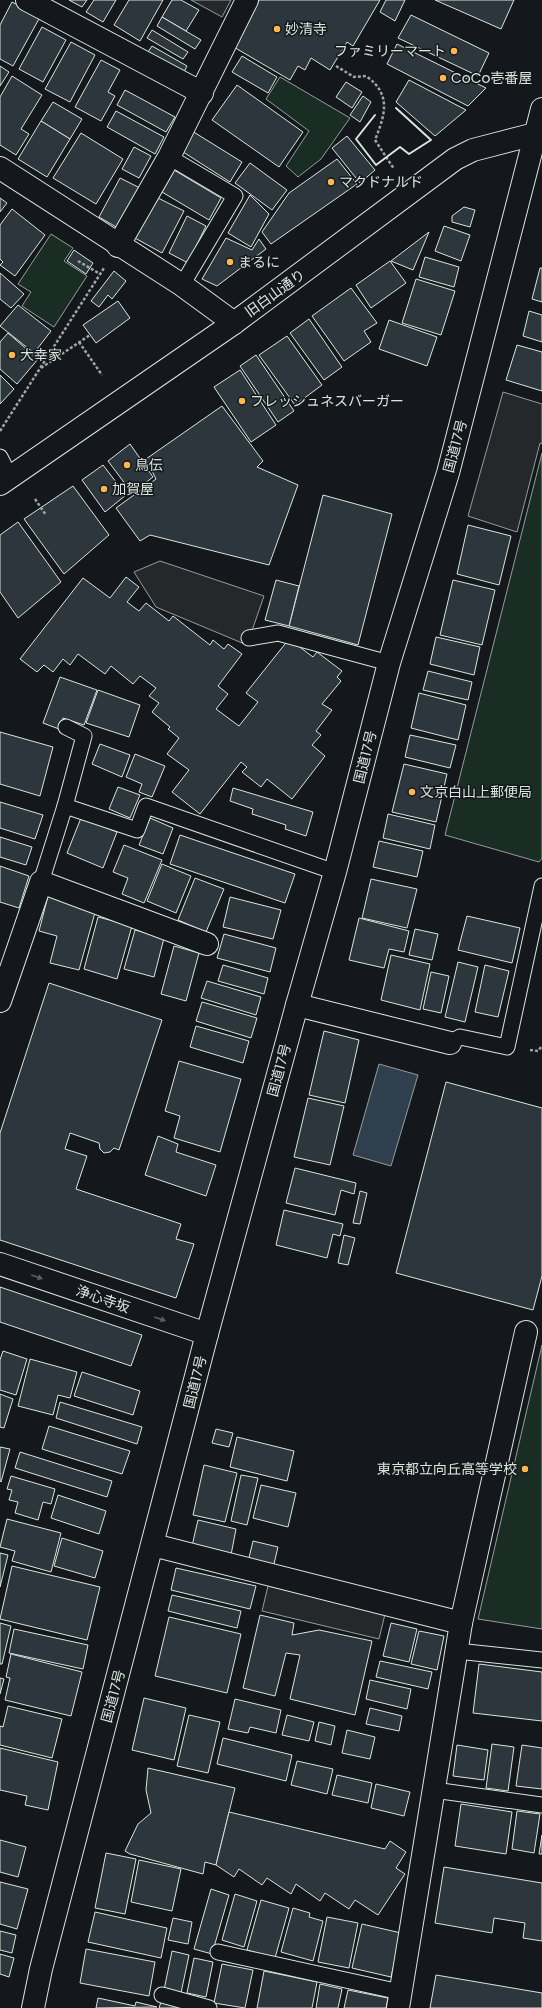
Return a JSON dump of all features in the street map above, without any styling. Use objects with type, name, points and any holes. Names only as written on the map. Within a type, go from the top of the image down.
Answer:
[{"type":"main road","points":[[27,0],[202,93]]},
{"type":"main road","points":[[118,246],[169,157],[247,0]]},
{"type":"main road","points":[[535,134],[542,109]]},
{"type":"main road","name":"旧白山通り","points":[[5,481],[234,323],[455,159],[473,150],[535,134]]},
{"type":"main road","name":"国道17号","points":[[33,2008],[41,1969],[153,1546],[207,1334],[297,1005],[336,872],[389,663],[448,473],[535,134]]},
{"type":"main road","points":[[0,168],[118,246],[182,285],[234,323]]},
{"type":"main road","points":[[0,1001],[41,882],[207,944]]},
{"type":"main road","points":[[297,1005],[450,1043]]},
{"type":"main road","name":"浄心寺坂","points":[[0,1264],[207,1334]]},
{"type":"main road","points":[[399,2000],[461,1623],[526,1332]]},
{"type":"main road","points":[[153,1546],[461,1623]]},
{"type":"lane","points":[[169,157],[235,196],[182,285]]},
{"type":"lane","points":[[0,457],[5,481]]},
{"type":"lane","points":[[249,638],[278,633],[389,663]]},
{"type":"lane","points":[[41,882],[65,806],[84,736],[66,727]]},
{"type":"lane","points":[[65,806],[137,830],[146,806],[336,872]]},
{"type":"lane","points":[[450,1043],[460,1037],[507,1047],[542,886]]},
{"type":"lane","points":[[457,1651],[542,1660]]},
{"type":"lane","points":[[434,1790],[542,1805]]},
{"type":"lane","points":[[218,1952],[399,2000]]},
{"type":"lane","points":[[162,1995],[209,2008]]},
{"type":"path","points":[[336,66],[354,77],[366,76],[378,84],[384,102],[383,118],[375,140],[394,170]]},
{"type":"path","points":[[0,431],[118,246]]},
{"type":"path","points":[[78,260],[100,274]]},
{"type":"path","points":[[40,369],[90,335]]},
{"type":"path","points":[[79,342],[102,375]]},
{"type":"path","points":[[35,499],[46,515]]},
{"type":"green space","points":[[280,77],[350,118],[321,159],[298,177],[286,166],[309,131],[266,99]]},
{"type":"green space","points":[[51,234],[73,248],[64,261],[87,276],[54,327],[22,306],[31,292],[18,284]]},
{"type":"green space","points":[[542,453],[542,858],[539,862],[445,835]]},
{"type":"green space","points":[[542,1345],[542,1629],[478,1619]]},
{"type":"shaded area","points":[[191,0],[231,0],[222,17]]},
{"type":"shaded area","points":[[503,392],[542,404],[542,444],[540,443],[517,532],[468,516]]},
{"type":"shaded area","points":[[160,561],[264,596],[247,645],[156,607],[134,572]]},
{"type":"shaded area","points":[[268,1586],[385,1614],[379,1639],[262,1611]]},
{"type":"water","points":[[379,1064],[418,1075],[391,1166],[353,1155]]},
{"type":"building","points":[[69,0],[87,0],[82,7]]},
{"type":"building","points":[[94,0],[116,0],[103,22],[86,12]]},
{"type":"building","points":[[129,0],[163,0],[140,41],[114,25]]},
{"type":"building","points":[[172,0],[181,0],[199,10],[186,31],[162,17]]},
{"type":"building","points":[[259,0],[380,0],[353,46],[347,42],[330,70],[311,58],[305,70],[298,66],[290,80],[232,46]]},
{"type":"building","points":[[386,0],[405,0],[395,21],[380,12]]},
{"type":"building","points":[[435,0],[514,0],[501,29]]},
{"type":"building","points":[[12,2],[40,17],[13,66],[0,59],[0,25]]},
{"type":"building","points":[[411,15],[489,53],[478,76],[398,38]]},
{"type":"building","points":[[162,17],[201,40],[195,49],[157,26]]},
{"type":"building","points":[[42,27],[66,40],[43,82],[19,69]]},
{"type":"building","points":[[152,30],[188,52],[183,59],[147,38]]},
{"type":"building","points":[[71,42],[95,55],[70,102],[45,89]]},
{"type":"building","points":[[397,44],[486,88],[468,106],[387,64]]},
{"type":"building","points":[[152,46],[187,66],[182,76],[146,55]]},
{"type":"building","points":[[242,56],[277,77],[268,93],[232,72]]},
{"type":"building","points":[[101,60],[120,70],[108,92],[115,96],[101,121],[75,107]]},
{"type":"building","points":[[0,66],[9,72],[0,86]]},
{"type":"building","points":[[12,76],[42,95],[21,129],[29,134],[16,155],[0,145],[0,97]]},
{"type":"building","points":[[409,80],[466,110],[435,136],[396,102]]},
{"type":"building","points":[[346,82],[362,92],[352,108],[336,97]]},
{"type":"building","points":[[237,85],[303,132],[279,167],[212,120]]},
{"type":"building","points":[[125,90],[175,117],[166,132],[117,105]]},
{"type":"building","points":[[363,96],[371,102],[360,122],[350,115]]},
{"type":"building","points":[[53,102],[82,119],[70,139],[41,121]]},
{"type":"building","points":[[116,111],[164,137],[155,154],[107,127]]},
{"type":"building","points":[[41,121],[70,139],[47,177],[18,159]]},
{"type":"building","points":[[192,131],[242,162],[230,182],[180,150]]},
{"type":"building","points":[[81,133],[123,159],[96,204],[53,178]]},
{"type":"building","points":[[347,136],[375,170],[360,183],[332,148]]},
{"type":"building","points":[[134,147],[151,156],[139,178],[122,169]]},
{"type":"building","points":[[337,159],[357,184],[271,244],[262,232],[289,193]]},
{"type":"building","points":[[250,163],[287,190],[272,210],[235,183]]},
{"type":"building","points":[[174,170],[221,198],[209,220],[162,192]]},
{"type":"building","points":[[120,178],[140,188],[118,228],[99,217]]},
{"type":"building","points":[[250,195],[269,214],[251,247],[228,233]]},
{"type":"building","points":[[156,197],[184,211],[162,253],[135,238]]},
{"type":"building","points":[[0,198],[7,203],[0,212]]},
{"type":"building","points":[[464,207],[475,210],[470,227],[452,222],[452,216]]},
{"type":"building","points":[[12,209],[45,235],[15,276],[0,265],[3,262],[0,259],[0,225]]},
{"type":"building","points":[[187,216],[206,226],[188,263],[169,253]]},
{"type":"building","points":[[444,226],[470,235],[461,261],[435,251]]},
{"type":"building","points":[[429,232],[413,270],[391,261]]},
{"type":"building","points":[[226,238],[252,250],[259,239],[266,249],[217,286],[202,279]]},
{"type":"building","points":[[74,250],[93,263],[86,274],[67,261]]},
{"type":"building","points":[[425,257],[459,267],[454,287],[419,277]]},
{"type":"building","points":[[390,261],[406,283],[371,308],[356,285]]},
{"type":"building","points":[[540,268],[542,268],[542,302],[532,299]]},
{"type":"building","points":[[114,271],[126,281],[112,299],[108,295],[99,307],[91,301]]},
{"type":"building","points":[[0,273],[24,294],[11,308],[0,299]]},
{"type":"building","points":[[416,279],[455,291],[441,335],[402,323]]},
{"type":"building","points":[[351,288],[377,323],[364,331],[371,342],[344,361],[312,316]]},
{"type":"building","points":[[118,301],[130,318],[96,343],[83,325]]},
{"type":"building","points":[[18,305],[51,331],[34,353],[0,326]]},
{"type":"building","points":[[529,311],[542,315],[542,342],[523,336]]},
{"type":"building","points":[[309,319],[342,367],[324,380],[290,333]]},
{"type":"building","points":[[389,320],[437,337],[427,366],[379,349]]},
{"type":"building","points":[[8,333],[38,359],[17,384],[0,369],[0,342]]},
{"type":"building","points":[[287,336],[322,385],[295,405],[259,355]]},
{"type":"building","points":[[517,345],[542,352],[542,391],[506,380]]},
{"type":"building","points":[[256,355],[294,411],[278,422],[240,366]]},
{"type":"building","points":[[240,370],[276,425],[251,442],[214,387]]},
{"type":"building","points":[[0,375],[14,389],[0,404]]},
{"type":"building","points":[[222,406],[263,461],[257,467],[298,485],[269,565],[150,535],[140,541],[116,508],[156,479],[146,459]]},
{"type":"building","points":[[130,444],[153,477],[132,493],[108,461]]},
{"type":"building","points":[[103,465],[126,495],[105,512],[82,480]]},
{"type":"building","points":[[73,486],[109,535],[64,574],[24,519]]},
{"type":"building","points":[[323,495],[392,514],[358,645],[289,626]]},
{"type":"building","points":[[18,522],[61,582],[18,618],[0,592],[0,535]]},
{"type":"building","points":[[468,525],[511,536],[499,585],[457,574]]},
{"type":"building","points":[[126,577],[139,587],[127,602],[139,611],[146,603],[169,621],[173,616],[210,645],[213,640],[224,649],[228,644],[242,654],[218,686],[228,694],[216,709],[239,726],[258,702],[246,693],[289,639],[313,657],[317,652],[342,671],[337,677],[341,681],[322,704],[332,710],[316,731],[321,735],[312,745],[325,756],[292,799],[267,779],[261,787],[242,772],[247,767],[241,762],[200,814],[172,792],[189,770],[167,754],[179,738],[168,729],[170,727],[152,712],[159,703],[149,696],[156,688],[140,676],[133,684],[111,666],[105,674],[78,654],[70,665],[63,659],[53,672],[44,665],[37,672],[20,659],[83,578],[110,598]]},
{"type":"building","points":[[276,580],[299,586],[289,626],[265,620]]},
{"type":"building","points":[[453,580],[495,590],[482,645],[440,635]]},
{"type":"building","points":[[436,637],[480,647],[474,675],[430,664]]},
{"type":"building","points":[[428,671],[472,682],[468,700],[423,690]]},
{"type":"building","points":[[60,677],[97,690],[84,725],[63,718],[59,729],[43,723]]},
{"type":"building","points":[[98,690],[140,705],[129,737],[86,723]]},
{"type":"building","points":[[419,693],[466,705],[458,740],[411,728]]},
{"type":"building","points":[[0,732],[53,747],[40,796],[0,784]]},
{"type":"building","points":[[410,735],[456,745],[450,768],[405,757]]},
{"type":"building","points":[[100,744],[130,755],[122,777],[92,764]]},
{"type":"building","points":[[135,754],[165,766],[152,797],[139,792],[142,784],[126,777]]},
{"type":"building","points":[[404,764],[447,774],[436,822],[392,812]]},
{"type":"building","points":[[118,787],[140,795],[130,818],[109,809]]},
{"type":"building","points":[[233,788],[313,812],[306,836],[285,829],[286,825],[252,814],[253,809],[230,801]]},
{"type":"building","points":[[0,802],[43,815],[35,839],[0,828]]},
{"type":"building","points":[[388,814],[435,825],[430,849],[383,838]]},
{"type":"building","points":[[81,818],[117,832],[103,868],[67,853]]},
{"type":"building","points":[[150,818],[173,828],[163,854],[139,845]]},
{"type":"building","points":[[180,835],[295,874],[285,903],[170,864]]},
{"type":"building","points":[[0,837],[32,847],[26,865],[0,857]]},
{"type":"building","points":[[379,841],[423,851],[417,877],[373,867]]},
{"type":"building","points":[[124,845],[162,860],[144,903],[122,894],[128,878],[113,872]]},
{"type":"building","points":[[162,864],[191,876],[176,913],[147,901]]},
{"type":"building","points":[[0,866],[29,876],[19,908],[0,902]]},
{"type":"building","points":[[195,878],[224,889],[206,932],[178,920]]},
{"type":"building","points":[[371,879],[417,889],[407,928],[362,918]]},
{"type":"building","points":[[48,896],[96,909],[79,970],[50,963],[57,936],[39,931]]},
{"type":"building","points":[[230,897],[281,910],[273,939],[223,927]]},
{"type":"building","points":[[467,916],[520,928],[512,963],[458,950]]},
{"type":"building","points":[[98,917],[132,926],[117,979],[84,969]]},
{"type":"building","points":[[359,918],[409,931],[404,952],[389,949],[384,968],[349,960]]},
{"type":"building","points":[[415,929],[438,934],[432,960],[409,955]]},
{"type":"building","points":[[135,930],[164,938],[154,977],[124,969]]},
{"type":"building","points":[[224,934],[276,948],[270,972],[217,958]]},
{"type":"building","points":[[174,946],[199,953],[186,1001],[161,994]]},
{"type":"building","points":[[391,955],[430,964],[420,1010],[381,1000]]},
{"type":"building","points":[[458,962],[478,967],[465,1022],[445,1017]]},
{"type":"building","points":[[223,965],[268,978],[264,994],[218,981]]},
{"type":"building","points":[[485,965],[509,971],[498,1017],[475,1012]]},
{"type":"building","points":[[431,972],[449,976],[441,1013],[423,1009]]},
{"type":"building","points":[[207,981],[261,997],[256,1015],[201,998]]},
{"type":"building","points":[[49,983],[162,1020],[119,1150],[114,1148],[110,1152],[104,1153],[100,1149],[99,1143],[70,1133],[65,1149],[87,1156],[76,1189],[181,1224],[176,1239],[194,1244],[176,1298],[0,1240],[0,1133]]},
{"type":"building","points":[[202,1002],[257,1018],[251,1038],[196,1021]]},
{"type":"building","points":[[196,1026],[249,1041],[243,1063],[190,1047]]},
{"type":"building","points":[[324,1031],[359,1040],[345,1103],[309,1095]]},
{"type":"building","points":[[179,1061],[241,1079],[220,1152],[174,1138],[180,1116],[165,1111]]},
{"type":"building","points":[[446,1082],[542,1108],[542,1276],[533,1310],[396,1273]]},
{"type":"building","points":[[308,1098],[344,1106],[330,1165],[294,1157]]},
{"type":"building","points":[[158,1136],[178,1144],[176,1152],[216,1165],[206,1196],[145,1175]]},
{"type":"building","points":[[295,1168],[356,1183],[354,1194],[341,1190],[335,1215],[286,1203]]},
{"type":"building","points":[[360,1191],[367,1193],[360,1224],[353,1223]]},
{"type":"building","points":[[284,1210],[343,1224],[340,1236],[333,1234],[327,1258],[276,1245]]},
{"type":"building","points":[[344,1235],[355,1238],[348,1265],[338,1263]]},
{"type":"building","points":[[0,1287],[142,1335],[131,1366],[0,1322]]},
{"type":"building","points":[[3,1351],[27,1359],[16,1395],[0,1390],[0,1360]]},
{"type":"building","points":[[30,1359],[77,1372],[70,1398],[58,1395],[53,1415],[18,1406]]},
{"type":"building","points":[[82,1372],[140,1391],[133,1415],[74,1396]]},
{"type":"building","points":[[0,1394],[13,1399],[4,1428],[0,1427]]},
{"type":"building","points":[[60,1402],[142,1427],[137,1444],[56,1418]]},
{"type":"building","points":[[49,1426],[130,1451],[122,1474],[42,1449]]},
{"type":"building","points":[[216,1429],[233,1433],[229,1447],[212,1443]]},
{"type":"building","points":[[237,1437],[294,1451],[287,1481],[230,1467]]},
{"type":"building","points":[[0,1447],[10,1449],[1,1482],[0,1481]]},
{"type":"building","points":[[20,1452],[112,1481],[107,1497],[15,1468]]},
{"type":"building","points":[[204,1465],[237,1473],[225,1522],[193,1515]]},
{"type":"building","points":[[241,1475],[258,1478],[247,1525],[231,1521]]},
{"type":"building","points":[[11,1476],[55,1489],[51,1504],[43,1502],[38,1520],[15,1513],[18,1502],[9,1500],[12,1490],[7,1489]]},
{"type":"building","points":[[261,1485],[296,1493],[288,1527],[253,1518]]},
{"type":"building","points":[[58,1495],[106,1511],[99,1534],[51,1518]]},
{"type":"building","points":[[7,1519],[61,1533],[51,1572],[12,1561],[15,1551],[0,1547]]},
{"type":"building","points":[[198,1520],[236,1529],[231,1555],[192,1546]]},
{"type":"building","points":[[62,1538],[103,1551],[95,1578],[54,1566]]},
{"type":"building","points":[[253,1541],[278,1547],[273,1568],[248,1562]]},
{"type":"building","points":[[0,1553],[8,1555],[0,1587]]},
{"type":"building","points":[[12,1566],[100,1587],[87,1640],[0,1619]]},
{"type":"building","points":[[176,1568],[256,1586],[250,1609],[171,1590]]},
{"type":"building","points":[[172,1595],[241,1611],[237,1628],[168,1611]]},
{"type":"building","points":[[260,1615],[294,1623],[292,1635],[319,1630],[372,1641],[355,1715],[290,1699],[300,1655],[286,1653],[275,1696],[243,1688]]},
{"type":"building","points":[[169,1617],[241,1634],[227,1693],[155,1676]]},
{"type":"building","points":[[0,1623],[11,1626],[2,1664],[0,1664]]},
{"type":"building","points":[[391,1623],[417,1629],[409,1662],[383,1656]]},
{"type":"building","points":[[14,1629],[88,1645],[83,1669],[9,1653]]},
{"type":"building","points":[[419,1631],[444,1636],[437,1670],[411,1664]]},
{"type":"building","points":[[11,1654],[82,1672],[71,1716],[5,1700],[10,1678],[6,1677]]},
{"type":"building","points":[[380,1661],[432,1672],[428,1689],[376,1677]]},
{"type":"building","points":[[479,1664],[542,1672],[542,1721],[473,1713]]},
{"type":"building","points":[[0,1678],[4,1679],[0,1694]]},
{"type":"building","points":[[370,1680],[411,1689],[407,1709],[366,1699]]},
{"type":"building","points":[[144,1698],[186,1708],[174,1760],[132,1750]]},
{"type":"building","points":[[235,1699],[281,1710],[276,1733],[250,1727],[248,1733],[228,1729]]},
{"type":"building","points":[[8,1706],[62,1719],[52,1758],[0,1745],[0,1726],[3,1727]]},
{"type":"building","points":[[370,1708],[402,1716],[399,1731],[366,1724]]},
{"type":"building","points":[[189,1715],[220,1722],[208,1773],[177,1766]]},
{"type":"building","points":[[287,1715],[314,1722],[309,1741],[282,1735]]},
{"type":"building","points":[[319,1722],[335,1726],[331,1745],[315,1741]]},
{"type":"building","points":[[347,1730],[375,1737],[370,1759],[342,1753]]},
{"type":"building","points":[[223,1738],[292,1755],[286,1781],[217,1764]]},
{"type":"building","points":[[492,1744],[514,1747],[508,1791],[486,1788]]},
{"type":"building","points":[[457,1745],[488,1750],[484,1780],[453,1776]]},
{"type":"building","points":[[522,1745],[542,1748],[542,1789],[516,1786]]},
{"type":"building","points":[[0,1748],[58,1762],[48,1810],[25,1805],[27,1796],[0,1790]]},
{"type":"building","points":[[297,1761],[333,1769],[327,1794],[291,1785]]},
{"type":"building","points":[[148,1768],[235,1788],[216,1865],[205,1862],[203,1874],[130,1854],[125,1851],[138,1824],[151,1813],[146,1790]]},
{"type":"building","points":[[337,1775],[372,1783],[368,1803],[332,1795]]},
{"type":"building","points":[[376,1784],[410,1792],[404,1816],[371,1808]]},
{"type":"building","points":[[461,1804],[512,1812],[506,1854],[455,1846]]},
{"type":"building","points":[[517,1811],[540,1814],[534,1853],[512,1849]]},
{"type":"building","points":[[229,1812],[385,1849],[390,1841],[406,1852],[396,1868],[405,1874],[378,1915],[355,1900],[349,1909],[325,1893],[320,1901],[296,1884],[291,1894],[267,1878],[262,1885],[239,1869],[234,1877],[216,1865]]},
{"type":"building","points":[[542,1835],[542,1854],[539,1854]]},
{"type":"building","points":[[0,1840],[26,1847],[18,1877],[0,1872]]},
{"type":"building","points":[[106,1853],[136,1859],[125,1914],[95,1908]]},
{"type":"building","points":[[139,1860],[181,1869],[172,1911],[131,1902]]},
{"type":"building","points":[[444,1867],[542,1883],[542,1941],[523,1938],[525,1923],[494,1918],[492,1933],[435,1923]]},
{"type":"building","points":[[0,1882],[28,1889],[17,1929],[0,1924]]},
{"type":"building","points":[[211,1889],[229,1895],[212,1954],[194,1949]]},
{"type":"building","points":[[235,1894],[257,1901],[244,1947],[222,1940]]},
{"type":"building","points":[[261,1900],[289,1908],[275,1958],[247,1950]]},
{"type":"building","points":[[293,1908],[310,1913],[309,1917],[323,1921],[313,1961],[281,1952]]},
{"type":"building","points":[[95,1912],[167,1928],[161,1958],[88,1942]]},
{"type":"building","points":[[327,1917],[358,1923],[349,1968],[318,1962]]},
{"type":"building","points":[[173,1918],[192,1922],[188,1944],[168,1940]]},
{"type":"building","points":[[362,1924],[401,1933],[391,1977],[352,1968]]},
{"type":"building","points":[[0,1931],[16,1935],[12,1953],[0,1950]]},
{"type":"building","points":[[86,1949],[155,1962],[149,1996],[80,1983]]},
{"type":"building","points":[[172,1951],[189,1955],[181,1993],[164,1990]]},
{"type":"building","points":[[0,1954],[14,1958],[9,1977],[0,1974]]},
{"type":"building","points":[[194,1958],[213,1962],[206,1997],[187,1993]]},
{"type":"building","points":[[222,1964],[253,1970],[245,2008],[214,2003]]},
{"type":"building","points":[[264,1971],[317,1982],[312,2008],[257,2008]]},
{"type":"building","points":[[436,1975],[542,1993],[542,2008],[430,2008]]},
{"type":"building","points":[[320,1984],[342,1989],[338,2008],[316,2008]]},
{"type":"building","points":[[348,1990],[388,1998],[386,2008],[344,2008]]},
{"type":"building","points":[[98,1998],[135,2006],[136,2002],[157,2007],[96,2008]]},
{"type":"building","points":[[161,2002],[185,2008],[159,2008]]},
{"type":"wall","points":[[375,115],[356,139],[376,165],[400,147],[409,154],[431,140],[396,108]]},
{"type":"place","name":"妙清寺","points":[[277,29]]},
{"type":"place","name":"ファミリーマート","points":[[454,51]]},
{"type":"place","name":"CoCo壱番屋","points":[[443,78]]},
{"type":"place","name":"マクドナルド","points":[[331,182]]},
{"type":"place","name":"まるに","points":[[230,262]]},
{"type":"place","name":"大幸家","points":[[12,355]]},
{"type":"place","name":"フレッシュネスバーガー","points":[[242,401]]},
{"type":"place","name":"鳥伝","points":[[127,465]]},
{"type":"place","name":"加賀屋","points":[[104,489]]},
{"type":"place","name":"文京白山上郵便局","points":[[412,792]]},
{"type":"place","name":"東京都立向丘高等学校","points":[[525,1469]]}]
